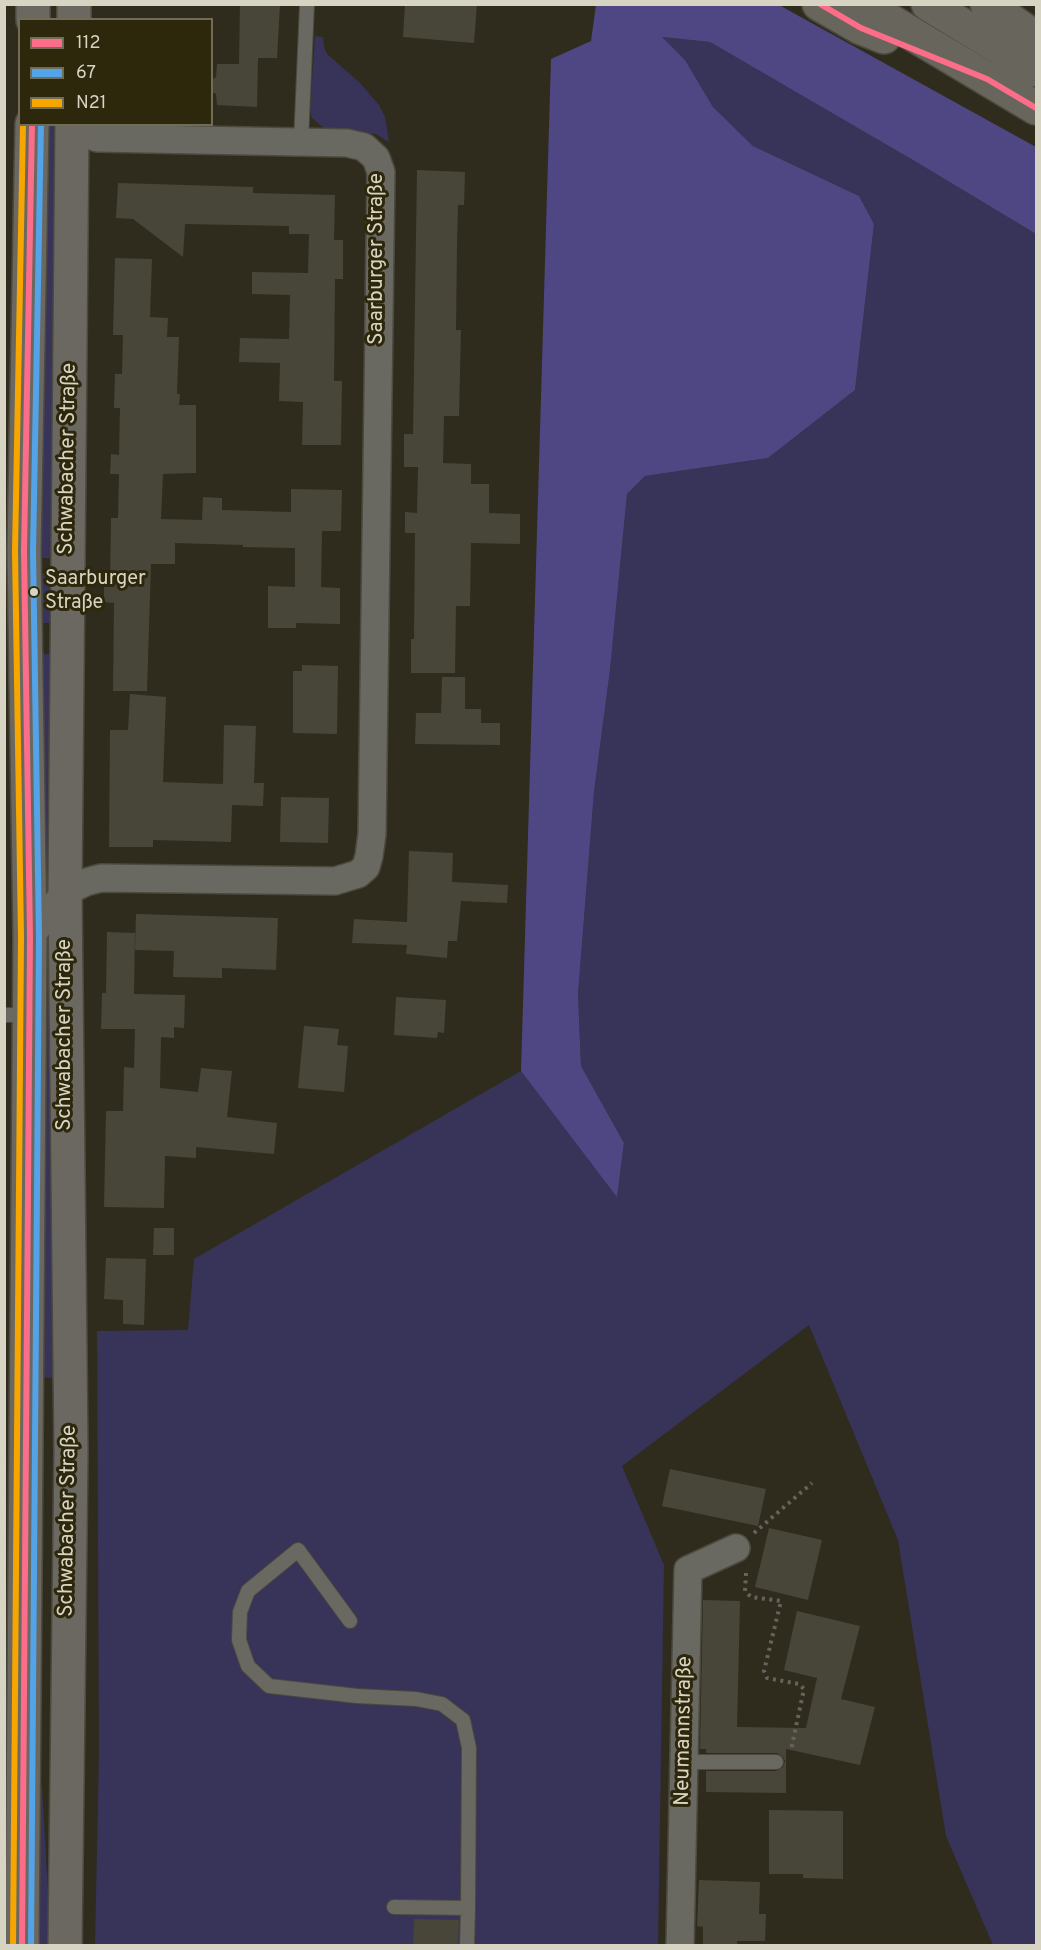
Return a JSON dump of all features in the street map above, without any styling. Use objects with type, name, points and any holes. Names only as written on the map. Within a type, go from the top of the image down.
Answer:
[{"type":"highway","points":[[819,4],[861,28],[987,79]]},
{"type":"highway","points":[[862,4],[1036,108]]},
{"type":"highway","points":[[928,4],[1036,70]]},
{"type":"highway","points":[[987,4],[1036,38]]},
{"type":"main road","name":"Schwabacher Straße","points":[[22,1946],[16,1451],[26,1377],[17,1015],[30,937],[26,786],[15,631],[24,551],[32,126]]},
{"type":"main road","name":"Schwabacher Straße","points":[[65,1946],[71,1451],[65,892],[71,126]]},
{"type":"main road","points":[[16,1451],[71,1451]]},
{"type":"street","name":"Saarburger Straße","points":[[30,937],[65,892],[86,882],[101,878],[335,881],[358,874],[366,867],[372,834],[381,172],[376,158],[364,147],[347,143],[97,138],[71,126]]},
{"type":"street","name":"Neumannstraße","points":[[680,1946],[688,1570],[736,1548]]},
{"type":"lane","points":[[301,142],[307,4]]},
{"type":"lane","points":[[350,1621],[298,1550],[248,1591],[240,1612],[239,1640],[248,1666],[269,1686],[357,1696],[416,1699],[442,1704],[463,1720],[469,1748],[467,1946]]},
{"type":"lane","points":[[684,1762],[776,1762]]},
{"type":"lane","points":[[394,1907],[468,1908]]},
{"type":"path","points":[[764,1524],[812,1483]]},
{"type":"path","points":[[736,1548],[746,1568],[745,1591],[751,1597],[781,1601],[764,1671],[767,1678],[799,1684],[804,1689],[788,1762],[776,1762]]},
{"type":"shaded area","points":[[596,5],[779,5],[1036,147],[1036,234],[710,42],[662,37],[685,60],[713,107],[753,146],[859,196],[874,224],[855,390],[768,458],[645,476],[627,494],[610,670],[594,792],[578,994],[581,1066],[624,1143],[617,1197],[521,1071],[551,59],[591,41]]},
{"type":"shaded area","points":[[315,36],[323,37],[327,54],[360,83],[379,105],[385,117],[389,142],[376,134],[324,128],[312,118],[310,110]]},
{"type":"shaded area","points":[[661,37],[710,42],[1036,234],[1036,1945],[993,1945],[946,1836],[898,1540],[809,1325],[622,1466],[664,1565],[658,1945],[95,1946],[99,1752],[97,1331],[188,1330],[194,1259],[521,1071],[617,1196],[624,1143],[581,1066],[578,994],[594,792],[610,670],[627,494],[645,476],[768,458],[855,390],[874,224],[859,196],[753,146],[713,107],[685,60]]},
{"type":"shaded area","points":[[41,126],[54,126],[57,130],[53,558],[37,558]]},
{"type":"shaded area","points":[[37,573],[53,573],[52,623],[37,623]]},
{"type":"shaded area","points":[[37,654],[52,654],[51,895],[42,895]]},
{"type":"shaded area","points":[[42,963],[51,963],[53,1378],[39,1377]]},
{"type":"shaded area","points":[[36,1787],[42,1787],[51,1945],[36,1946]]},
{"type":"building","points":[[240,4],[280,4],[277,58],[258,58],[257,107],[217,105],[216,94],[213,92],[213,79],[216,77],[217,64],[239,64]]},
{"type":"building","points":[[405,4],[477,4],[474,43],[403,37]]},
{"type":"building","points":[[417,170],[465,172],[464,205],[458,205],[457,245],[456,330],[461,330],[459,416],[444,416],[443,463],[471,464],[471,484],[489,484],[489,513],[520,514],[520,544],[471,543],[470,606],[456,606],[455,673],[411,673],[411,639],[414,639],[415,533],[405,533],[405,512],[417,513],[418,467],[404,467],[404,434],[413,434]]},
{"type":"building","points":[[118,183],[253,187],[253,193],[335,195],[334,240],[343,240],[343,279],[335,279],[334,381],[342,381],[341,445],[302,445],[303,402],[279,401],[280,363],[239,362],[240,338],[289,339],[290,295],[252,294],[252,272],[308,273],[309,234],[289,234],[289,226],[185,224],[183,257],[133,219],[116,218]]},
{"type":"building","points":[[115,258],[152,259],[150,317],[168,318],[167,337],[179,337],[177,394],[180,394],[179,405],[196,405],[196,473],[163,474],[161,519],[202,520],[203,497],[222,498],[222,510],[291,512],[291,489],[342,490],[341,531],[322,531],[321,587],[340,588],[340,624],[296,623],[296,628],[268,628],[268,586],[295,587],[295,548],[175,543],[175,564],[151,564],[147,691],[113,691],[114,603],[104,602],[104,583],[110,583],[111,518],[118,518],[119,474],[110,474],[111,454],[119,455],[120,408],[114,408],[115,374],[122,374],[123,335],[113,335]]},
{"type":"building","points":[[302,665],[338,666],[337,734],[293,733],[293,671],[302,671]]},
{"type":"building","points":[[442,677],[465,677],[465,709],[481,709],[481,723],[500,723],[500,745],[415,744],[416,713],[441,713]]},
{"type":"building","points":[[130,694],[166,697],[163,782],[223,784],[224,725],[256,726],[254,783],[264,783],[263,806],[232,805],[231,842],[153,840],[153,847],[109,847],[110,730],[128,730]]},
{"type":"building","points":[[281,797],[329,798],[328,843],[280,842]]},
{"type":"building","points":[[409,851],[453,853],[452,882],[508,885],[507,903],[461,901],[457,941],[448,941],[447,958],[406,954],[407,945],[352,943],[354,919],[407,922]]},
{"type":"building","points":[[136,914],[278,918],[276,970],[222,968],[222,978],[173,977],[174,951],[135,950]]},
{"type":"building","points":[[107,932],[135,933],[134,994],[185,995],[184,1028],[174,1027],[174,1038],[161,1037],[160,1088],[198,1092],[201,1068],[232,1071],[227,1117],[277,1123],[274,1154],[196,1147],[196,1158],[165,1156],[164,1208],[104,1207],[106,1111],[123,1111],[124,1067],[134,1068],[135,1029],[101,1029],[102,993],[106,993]]},
{"type":"building","points":[[396,997],[446,1000],[444,1033],[438,1032],[437,1038],[394,1035]]},
{"type":"building","points":[[304,1026],[339,1029],[337,1045],[348,1046],[344,1092],[298,1088]]},
{"type":"building","points":[[154,1228],[174,1228],[174,1255],[153,1255]]},
{"type":"building","points":[[106,1258],[146,1259],[144,1325],[123,1324],[123,1300],[104,1299]]},
{"type":"building","points":[[670,1469],[766,1489],[758,1526],[662,1506]]},
{"type":"building","points":[[769,1528],[822,1540],[808,1600],[755,1587]]},
{"type":"building","points":[[703,1600],[740,1601],[737,1727],[806,1728],[817,1678],[784,1670],[797,1611],[860,1626],[841,1699],[875,1707],[860,1765],[786,1749],[786,1793],[706,1792],[706,1771],[776,1771],[783,1767],[785,1761],[777,1753],[706,1753],[706,1749],[700,1749]]},
{"type":"building","points":[[769,1810],[843,1811],[843,1879],[803,1878],[803,1874],[769,1874]]},
{"type":"building","points":[[699,1880],[760,1882],[759,1914],[766,1914],[765,1941],[737,1941],[737,1945],[703,1944],[703,1927],[697,1926]]},
{"type":"building","points":[[414,1919],[459,1920],[458,1946],[413,1946]]},
{"type":"transit line","name":"112","points":[[820,4],[861,28],[987,79],[1036,108]]},
{"type":"transit line","name":"N21","points":[[13,1946],[21,937],[15,551],[23,126]]},
{"type":"transit line","name":"112","points":[[22,1946],[30,937],[24,551],[32,126]]},
{"type":"transit line","name":"67","points":[[31,1946],[39,937],[33,551],[41,126]]},
{"type":"place","name":"Saarburger Straße","points":[[34,592]]}]
